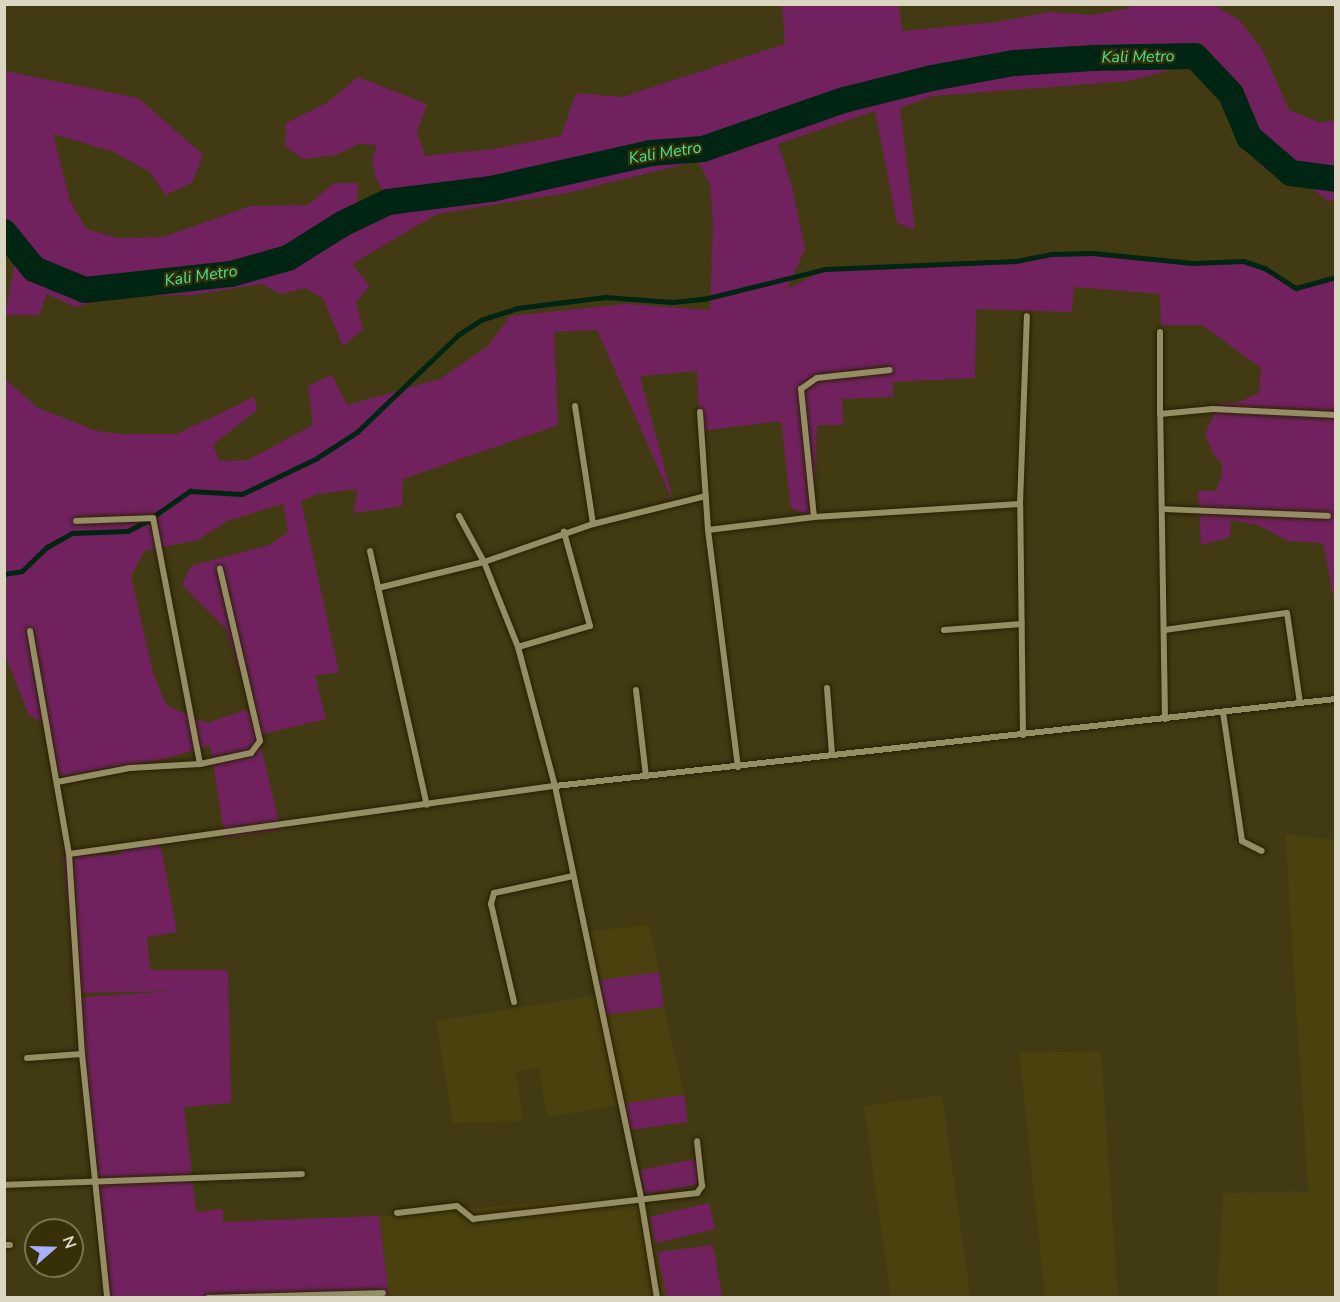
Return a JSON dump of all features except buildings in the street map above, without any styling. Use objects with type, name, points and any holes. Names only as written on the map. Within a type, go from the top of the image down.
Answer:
[{"type":"street","points":[[1023,735],[1020,504],[1027,316]]},
{"type":"street","points":[[1160,332],[1165,719]]},
{"type":"street","points":[[814,517],[801,389],[817,378],[890,370]]},
{"type":"street","points":[[575,406],[593,524]]},
{"type":"street","points":[[1160,414],[1214,409],[1335,415]]},
{"type":"street","points":[[700,411],[708,530],[738,767]]},
{"type":"street","points":[[378,588],[484,562],[564,532],[706,496]]},
{"type":"street","points":[[708,530],[814,517],[1020,504]]},
{"type":"street","points":[[1162,509],[1328,516]]},
{"type":"street","points":[[459,516],[484,562],[518,647],[555,786],[641,1199],[657,1298]]},
{"type":"street","points":[[76,521],[153,518],[177,630],[200,764]]},
{"type":"street","points":[[518,647],[590,626],[564,532]]},
{"type":"street","points":[[370,551],[427,805]]},
{"type":"street","points":[[57,782],[130,768],[200,764],[251,753],[260,741],[220,569]]},
{"type":"street","points":[[1164,630],[1287,613],[1300,703]]},
{"type":"street","points":[[944,630],[1022,624]]},
{"type":"street","points":[[30,631],[69,854],[82,1054],[107,1298]]},
{"type":"street","points":[[827,688],[832,755]]},
{"type":"street","points":[[636,690],[646,776]]},
{"type":"street","points":[[69,854],[555,786],[1335,699]]},
{"type":"street","points":[[1223,712],[1242,841],[1262,851]]},
{"type":"street","points":[[514,1002],[491,904],[494,893],[573,876]]},
{"type":"street","points":[[27,1058],[82,1054]]},
{"type":"street","points":[[397,1213],[457,1206],[473,1219],[700,1190],[697,1141]]},
{"type":"street","points":[[4,1185],[302,1173]]},
{"type":"street","points":[[208,1298],[383,1293]]},
{"type":"shaded area","points":[[782,5],[899,5],[902,31],[997,22],[1050,12],[1093,15],[1130,8],[1129,5],[1214,5],[1239,20],[1262,49],[1289,110],[1320,123],[1335,120],[1335,196],[1330,202],[1311,188],[1263,168],[1242,138],[1231,94],[1195,56],[1170,70],[1129,81],[933,96],[900,108],[915,230],[897,223],[875,111],[778,144],[791,183],[805,249],[787,290],[825,269],[1016,261],[1053,254],[1093,253],[1193,263],[1243,261],[1265,268],[1296,288],[1335,277],[1335,605],[1323,543],[1288,541],[1258,525],[1231,520],[1230,537],[1201,545],[1198,491],[1216,491],[1222,475],[1222,463],[1214,455],[1205,434],[1219,403],[1236,403],[1259,393],[1261,368],[1202,325],[1161,325],[1160,294],[1074,287],[1072,312],[976,309],[975,378],[893,382],[893,397],[842,399],[843,425],[817,425],[814,517],[791,508],[781,421],[700,431],[697,371],[640,376],[674,504],[597,330],[554,332],[558,425],[403,479],[402,506],[354,513],[357,489],[318,494],[301,501],[339,673],[315,675],[326,719],[258,735],[281,830],[225,838],[210,745],[168,758],[52,778],[46,725],[29,715],[5,655],[5,379],[38,408],[97,431],[122,434],[177,434],[254,397],[257,410],[213,445],[219,461],[248,460],[313,425],[308,386],[332,375],[347,405],[440,379],[488,346],[510,316],[626,304],[710,310],[713,223],[710,184],[698,161],[567,193],[437,214],[352,264],[370,286],[356,302],[363,330],[343,346],[323,298],[305,288],[281,294],[261,284],[193,295],[120,296],[75,307],[47,294],[39,315],[5,315],[16,257],[5,235],[5,71],[138,98],[203,155],[192,183],[165,195],[150,172],[114,152],[53,134],[70,201],[86,229],[118,238],[163,237],[251,206],[308,205],[334,183],[358,183],[356,217],[388,202],[375,176],[372,158],[377,145],[358,144],[336,155],[303,159],[285,146],[286,123],[327,103],[358,77],[427,104],[417,132],[425,156],[494,149],[561,136],[576,93],[622,97],[785,44]],"holes":[[[283,504],[288,532],[269,545],[191,566],[182,585],[226,629],[251,708],[207,723],[166,705],[153,673],[131,576],[144,551],[198,540],[227,521]]]},
{"type":"shaded area","points":[[1285,834],[1335,840],[1335,1297],[1217,1297],[1223,1193],[1308,1191]]},
{"type":"shaded area","points":[[160,843],[177,932],[147,937],[150,970],[228,970],[231,1103],[184,1107],[196,1212],[223,1209],[223,1222],[379,1216],[389,1297],[110,1297],[95,1142],[74,998],[176,991],[75,993],[63,857],[122,854],[119,845]]},
{"type":"shaded area","points":[[649,925],[659,972],[600,981],[589,931]]},
{"type":"shaded area","points":[[659,972],[664,1007],[604,1015],[600,980]]},
{"type":"shaded area","points":[[603,994],[607,1015],[664,1007],[684,1095],[547,1117],[539,1068],[516,1072],[523,1121],[453,1123],[436,1021]]},
{"type":"shaded area","points":[[1101,1051],[1118,1297],[1045,1297],[1019,1053]]},
{"type":"shaded area","points":[[684,1095],[688,1122],[629,1130],[626,1103]]},
{"type":"shaded area","points":[[942,1095],[970,1297],[891,1298],[864,1106]]},
{"type":"shaded area","points":[[696,1159],[701,1184],[645,1194],[640,1170]]},
{"type":"shaded area","points":[[645,1194],[667,1297],[389,1297],[379,1216]]},
{"type":"shaded area","points":[[709,1203],[715,1229],[656,1243],[650,1217]]},
{"type":"shaded area","points":[[713,1245],[722,1297],[667,1297],[657,1252]]},
{"type":"waterway","name":"Kali Metro","points":[[4,232],[34,269],[85,290],[231,274],[288,258],[342,224],[388,202],[491,189],[651,153],[703,149],[844,100],[932,78],[1014,63],[1093,58],[1195,56],[1231,94],[1249,137],[1291,173],[1336,179]]},
{"type":"waterway","points":[[154,516],[190,491],[242,494],[317,458],[357,432],[458,335],[481,320],[517,308],[605,297],[673,302],[704,299],[825,269],[1016,261],[1053,254],[1093,253],[1193,263],[1243,261],[1265,268],[1296,288],[1336,277]]},
{"type":"waterway","points":[[4,574],[22,571],[47,547],[72,533],[128,531],[149,520]]}]
